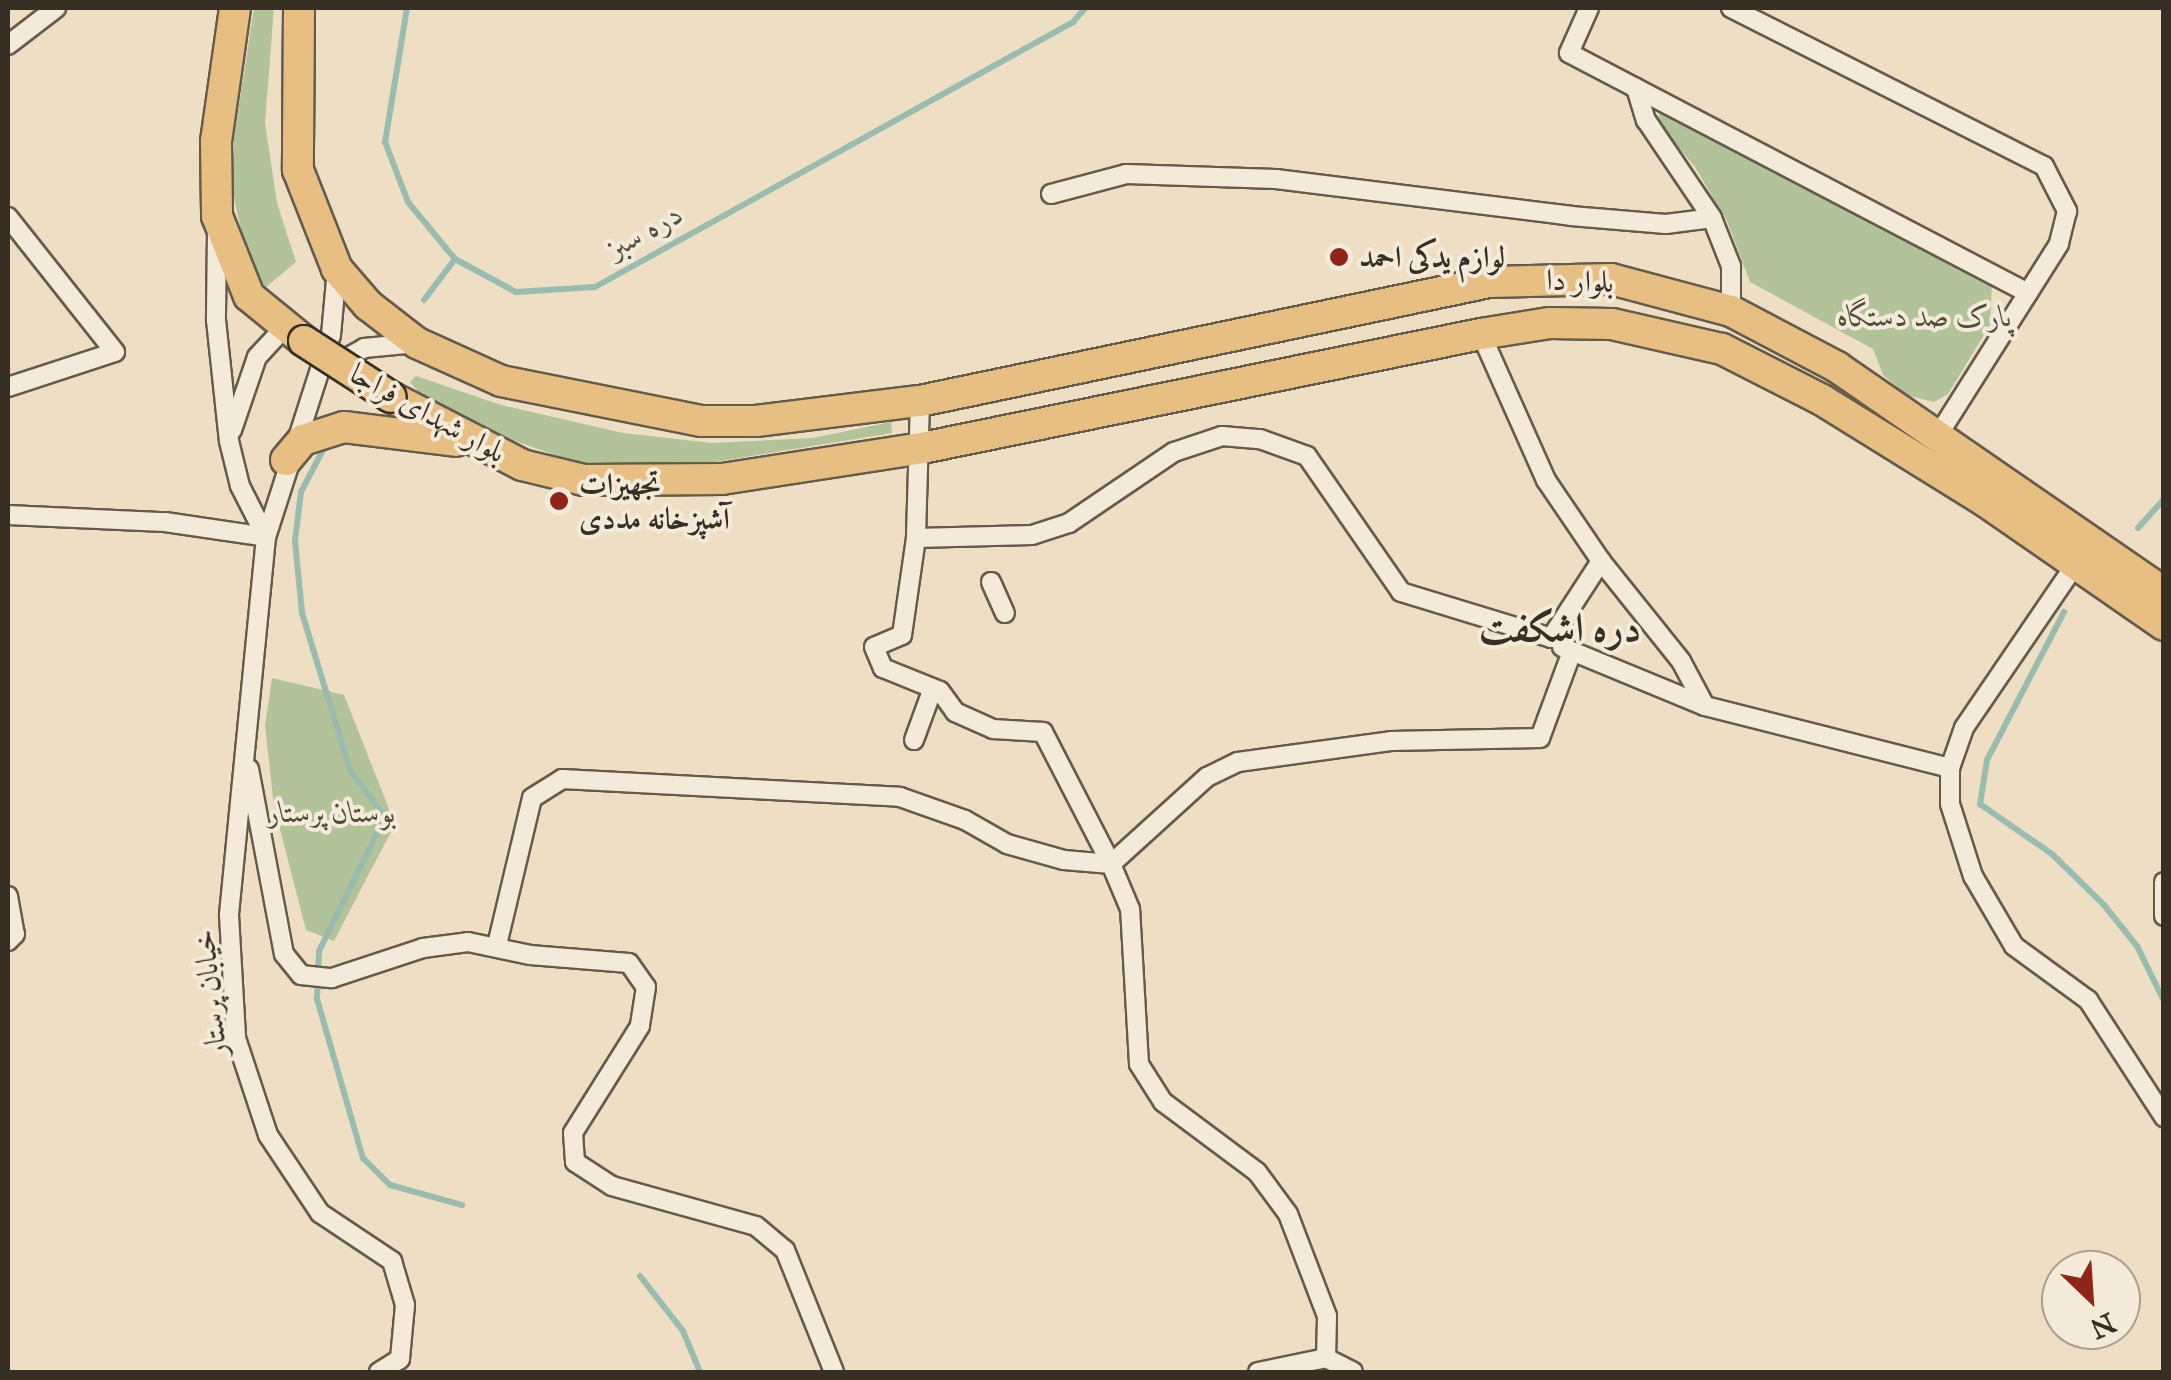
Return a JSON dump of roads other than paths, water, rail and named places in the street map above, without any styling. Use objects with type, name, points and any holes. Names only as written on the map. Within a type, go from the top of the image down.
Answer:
[{"type":"main road","name":"بلوار شهدای فراجا","points":[[235,8],[216,140],[217,216],[250,296],[308,350],[472,442],[522,465],[584,480],[647,483],[722,479],[922,448]]},
{"type":"main road","name":"بلوار شهدای فراجا","points":[[300,8],[298,170],[337,269],[368,305],[417,344],[501,381],[701,420],[787,419],[920,400]]},
{"type":"main road","name":"بلوار دا","points":[[920,400],[1490,282],[1610,279],[1731,311],[1837,368],[1938,434],[2074,565],[2164,625]]},
{"type":"main road","name":"بلوار دا","points":[[922,448],[1481,334],[1550,323],[1612,324],[1722,349],[1998,493],[2164,594]]},
{"type":"main road","points":[[286,460],[304,440],[344,427],[472,442]]},
{"type":"street","points":[[8,45],[56,8]]},
{"type":"street","points":[[1589,8],[1569,54],[2028,293]]},
{"type":"street","points":[[1732,8],[2044,166],[2067,211],[2059,244],[1938,434]]},
{"type":"street","points":[[1636,88],[1646,120],[1712,218],[1730,266],[1731,311]]},
{"type":"street","points":[[1051,194],[1126,174],[1276,179],[1609,219],[1666,224],[1712,218]]},
{"type":"street","points":[[217,216],[216,320],[229,440],[240,486],[266,537]]},
{"type":"street","points":[[8,217],[115,352],[8,387]]},
{"type":"street","name":"خیابان پرستار","points":[[337,269],[308,350],[266,537],[229,915],[236,1038],[268,1135],[320,1213],[392,1261],[405,1304],[406,1366],[378,1372]]},
{"type":"street","points":[[1481,334],[1546,480],[1601,560],[1681,661],[1705,706]]},
{"type":"street","points":[[229,440],[257,358],[308,350],[417,344]]},
{"type":"street","points":[[920,400],[922,448],[916,538],[902,635],[874,647],[883,668],[932,688],[955,712],[992,728],[1043,732],[1130,908],[1139,1064],[1162,1102],[1257,1172],[1288,1214],[1327,1316],[1326,1358]]},
{"type":"street","points":[[916,538],[1032,535],[1069,523],[1174,452],[1222,436],[1260,439],[1307,456],[1401,592],[1551,638],[1572,654],[1705,706],[1950,768]]},
{"type":"street","points":[[8,516],[164,522],[266,537]]},
{"type":"street","points":[[1551,638],[1601,560]]},
{"type":"street","points":[[2074,565],[1964,728],[1950,768],[1950,804],[1973,876],[2014,946],[2088,1000],[2164,1117]]},
{"type":"street","points":[[991,582],[1006,612]]},
{"type":"street","points":[[498,945],[532,798],[562,779],[900,797],[965,820],[1007,844],[1064,860],[1111,864],[1207,777],[1238,762],[1392,741],[1540,738],[1572,654]]},
{"type":"street","points":[[914,740],[932,688]]},
{"type":"street","points":[[246,759],[284,954],[301,975],[332,978],[424,948],[498,945],[530,956],[629,963],[646,987],[640,1026],[573,1133],[575,1162],[627,1191],[756,1226],[786,1250],[834,1372]]},
{"type":"street","points":[[2164,882],[2164,916]]},
{"type":"street","points":[[8,896],[16,934],[8,941]]},
{"type":"street","points":[[1258,1372],[1326,1358],[1353,1372]]},
{"type":"waterway","name":"دره سبز","points":[[407,8],[385,142],[408,202],[455,259],[516,292],[595,287],[1073,22],[1085,8]]},
{"type":"waterway","points":[[424,300],[455,259]]},
{"type":"waterway","points":[[325,446],[301,492],[295,541],[302,613],[350,770],[385,817],[319,951],[317,999],[363,1158],[390,1185],[462,1205]]},
{"type":"waterway","points":[[2138,528],[2164,499]]},
{"type":"waterway","points":[[2064,612],[1987,760],[1980,804],[2052,854],[2104,905],[2137,946],[2164,1001]]},
{"type":"waterway","points":[[640,1276],[683,1331],[700,1372]]},
{"type":"place","name":"لوازم یدکی احمد","points":[[1339,257]]},
{"type":"place","name":"تجهیزات آشپزخانه مددی","points":[[559,501]]},
{"type":"district","name":"دره اشکفت","points":[[1560,628]]},
{"type":"park label","name":"پارک صد دستگاه","points":[[1925,316]]},
{"type":"park label","name":"بوستان پرستار","points":[[332,812]]}]
